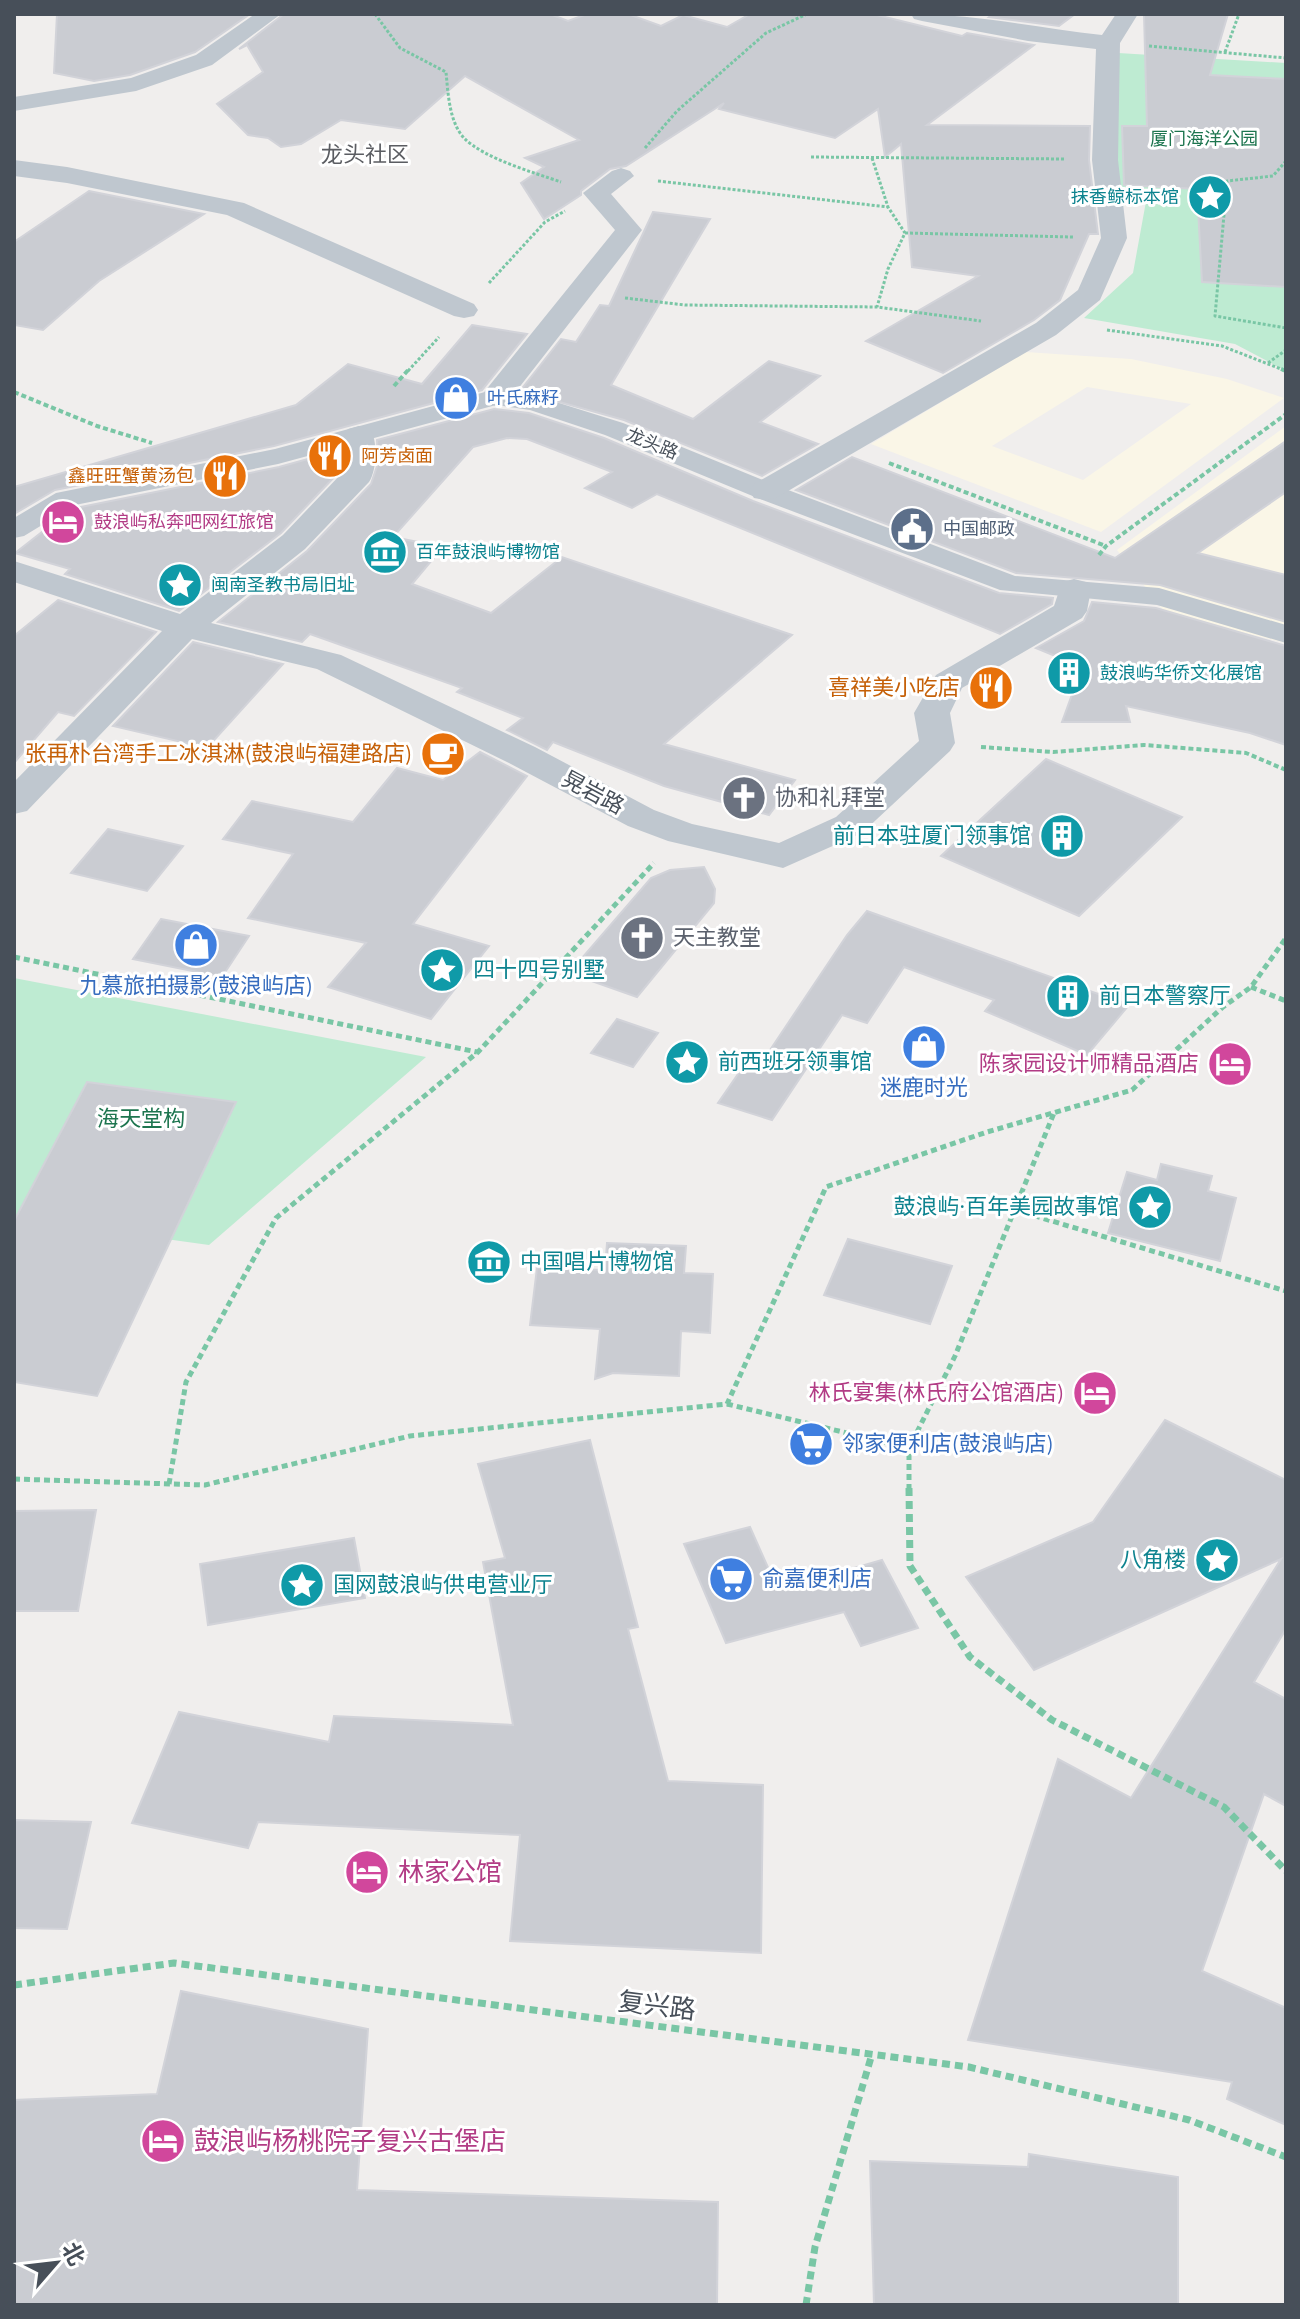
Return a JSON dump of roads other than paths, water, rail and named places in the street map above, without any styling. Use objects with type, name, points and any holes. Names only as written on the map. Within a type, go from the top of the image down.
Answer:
[{"type":"street","points":[[14,104],[136,84],[191,65],[204,60],[270,14]]},
{"type":"street","points":[[922,14],[1028,34],[1108,43]]},
{"type":"street","points":[[765,491],[1046,329],[1090,294],[1114,238],[1105,160],[1108,43],[1127,14]]},
{"type":"street","points":[[14,168],[67,175],[235,209],[464,310]]},
{"type":"street","points":[[496,397],[629,230],[596,193],[621,176]]},
{"type":"street","name":"龙头路","points":[[14,530],[66,499],[218,469],[359,435],[496,397],[534,403],[614,429],[765,491],[1010,584],[1159,597],[1286,634]]},
{"type":"street","points":[[14,803],[185,627],[294,542],[358,475],[359,435]]},
{"type":"street","name":"晃岩路","points":[[14,571],[185,627],[329,662],[522,755],[641,818],[681,833],[783,856],[849,825],[937,743],[932,713],[948,682],[1070,611],[1074,589]]},
{"type":"place","name":"抹香鲸标本馆","points":[[1210,197]]},
{"type":"place","name":"叶氏麻籽","points":[[456,398]]},
{"type":"place","name":"阿芳卤面","points":[[330,456]]},
{"type":"place","name":"鑫旺旺蟹黄汤包","points":[[225,476]]},
{"type":"place","name":"鼓浪屿私奔吧网红旅馆","points":[[63,522]]},
{"type":"place","name":"中国邮政","points":[[912,529]]},
{"type":"place","name":"百年鼓浪屿博物馆","points":[[385,552]]},
{"type":"place","name":"闽南圣教书局旧址","points":[[180,585]]},
{"type":"place","name":"鼓浪屿华侨文化展馆","points":[[1069,673]]},
{"type":"place","name":"喜祥美小吃店","points":[[991,688]]},
{"type":"place","name":"张再朴台湾手工冰淇淋(鼓浪屿福建路店)","points":[[443,754]]},
{"type":"place","name":"协和礼拜堂","points":[[744,798]]},
{"type":"place","name":"前日本驻厦门领事馆","points":[[1062,836]]},
{"type":"place","name":"天主教堂","points":[[642,938]]},
{"type":"place","name":"九慕旅拍摄影(鼓浪屿店)","points":[[196,945]]},
{"type":"place","name":"四十四号别墅","points":[[442,970]]},
{"type":"place","name":"前日本警察厅","points":[[1068,996]]},
{"type":"place","name":"迷鹿时光","points":[[924,1047]]},
{"type":"place","name":"前西班牙领事馆","points":[[687,1062]]},
{"type":"place","name":"陈家园设计师精品酒店","points":[[1230,1064]]},
{"type":"place","name":"鼓浪屿·百年美园故事馆","points":[[1150,1207]]},
{"type":"place","name":"中国唱片博物馆","points":[[489,1262]]},
{"type":"place","name":"林氏宴集(林氏府公馆酒店)","points":[[1095,1393]]},
{"type":"place","name":"邻家便利店(鼓浪屿店)","points":[[811,1444]]},
{"type":"place","name":"八角楼","points":[[1217,1560]]},
{"type":"place","name":"俞嘉便利店","points":[[731,1579]]},
{"type":"place","name":"国网鼓浪屿供电营业厅","points":[[302,1585]]},
{"type":"place","name":"林家公馆","points":[[367,1872]]},
{"type":"place","name":"鼓浪屿杨桃院子复兴古堡店","points":[[163,2141]]},
{"type":"district","name":"龙头社区","points":[[365,155]]},
{"type":"park label","name":"厦门海洋公园","points":[[1204,139]]},
{"type":"park label","name":"海天堂构","points":[[141,1119]]}]
